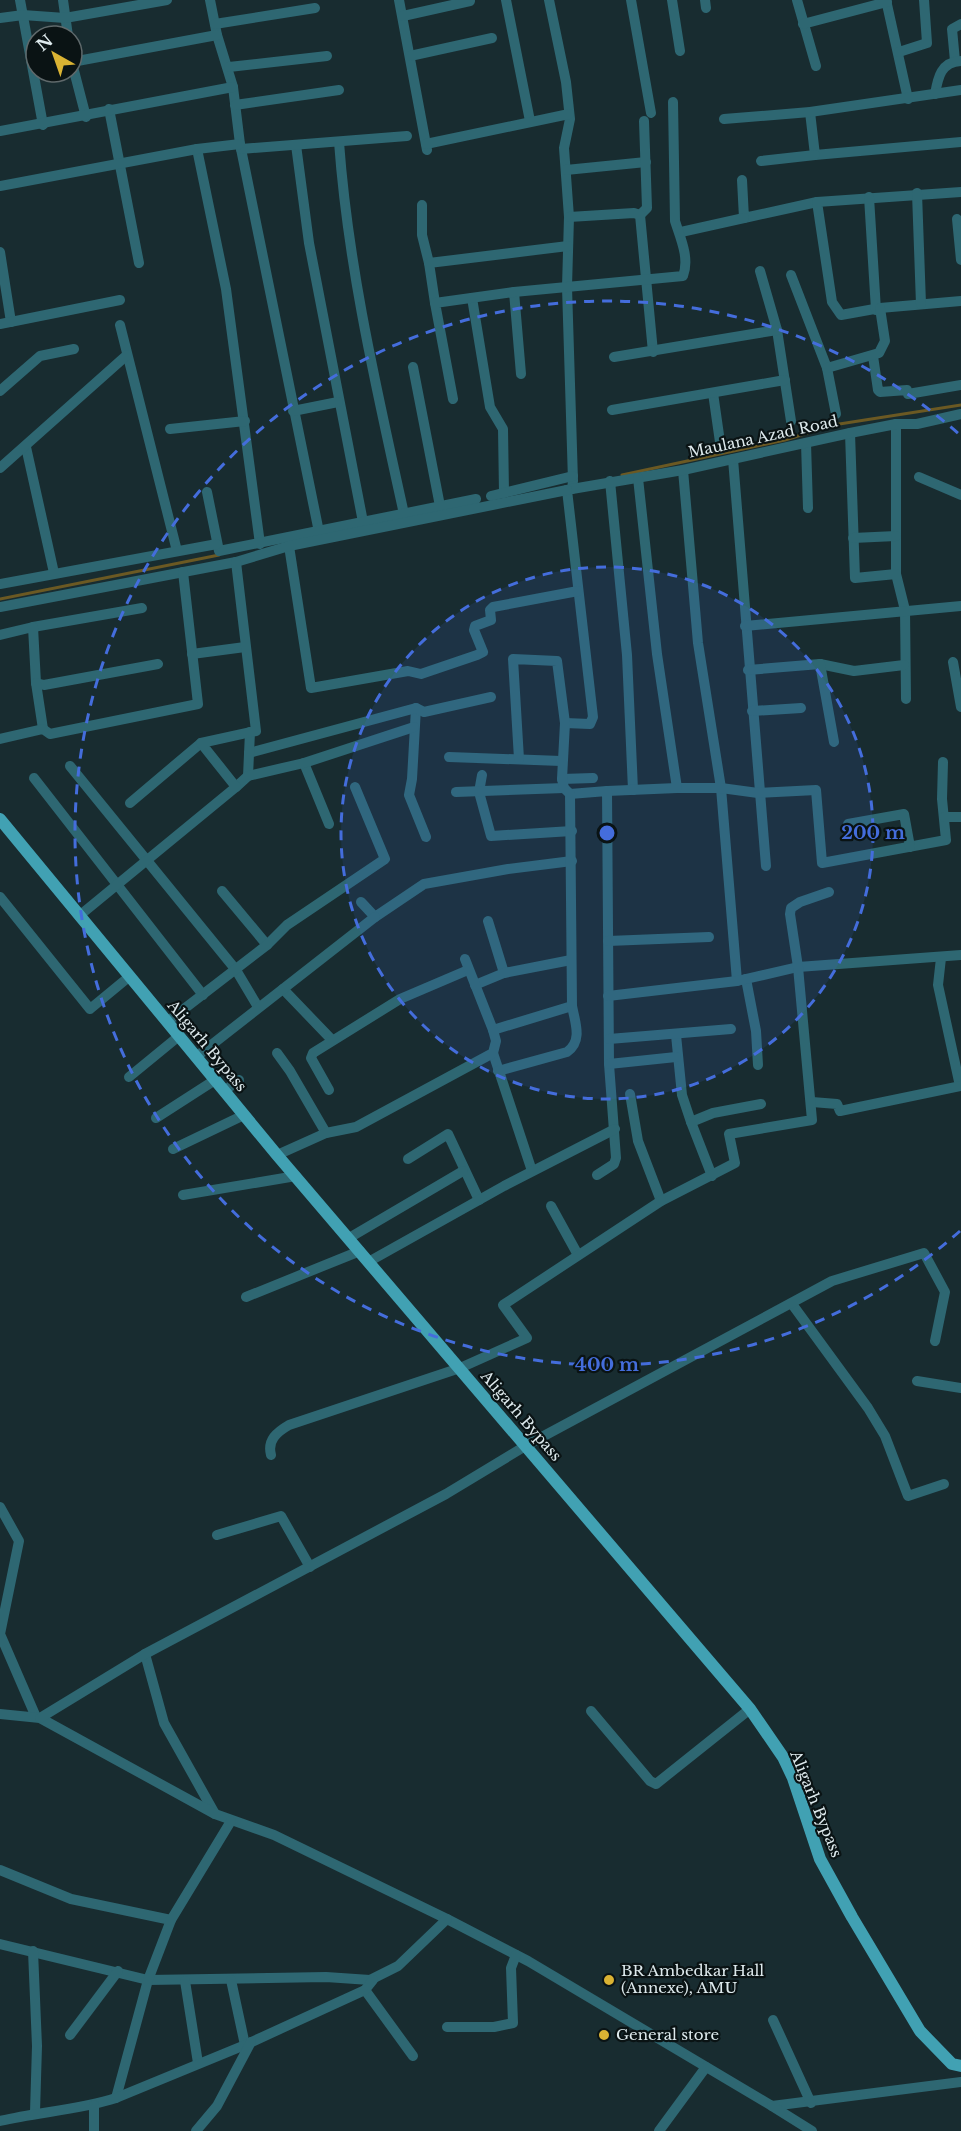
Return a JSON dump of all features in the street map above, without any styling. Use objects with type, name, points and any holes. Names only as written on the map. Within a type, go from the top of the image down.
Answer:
[{"type":"main road","name":"Aligarh Bypass","points":[[0,819],[277,1155],[370,1261],[750,1709],[783,1756],[793,1778],[820,1859],[852,1917],[920,2031],[952,2064],[961,2066]]},
{"type":"street","points":[[20,0],[43,125]]},
{"type":"street","points":[[63,0],[66,24]]},
{"type":"street","points":[[0,18],[23,15],[65,18],[167,0]]},
{"type":"street","points":[[210,0],[217,35],[229,67],[241,146],[319,532]]},
{"type":"street","points":[[399,0],[427,147],[530,121],[569,114]]},
{"type":"street","points":[[506,0],[530,121]]},
{"type":"street","points":[[549,0],[566,82],[569,114],[569,126],[565,140],[569,217],[567,287],[571,484],[578,591],[593,717],[590,724],[565,723]]},
{"type":"street","points":[[631,0],[648,117],[647,208],[640,215],[652,352]]},
{"type":"street","points":[[672,0],[680,51]]},
{"type":"street","points":[[797,0],[816,66]]},
{"type":"street","points":[[899,52],[927,43],[924,0]]},
{"type":"street","points":[[403,16],[470,1]]},
{"type":"street","points":[[804,24],[886,1],[908,99]]},
{"type":"street","points":[[215,24],[315,9]]},
{"type":"street","points":[[935,94],[938,76],[946,65],[958,61],[952,29],[961,24]]},
{"type":"street","points":[[84,60],[217,35]]},
{"type":"street","points":[[410,56],[492,38]]},
{"type":"street","points":[[229,67],[327,56]]},
{"type":"street","points":[[78,84],[86,117]]},
{"type":"street","points":[[0,131],[86,117],[109,110],[233,87]]},
{"type":"street","points":[[236,105],[339,90]]},
{"type":"street","points":[[724,119],[810,112],[961,90]]},
{"type":"street","points":[[435,303],[514,292],[683,276],[685,270],[681,231],[675,221],[673,102]]},
{"type":"street","points":[[109,110],[139,263]]},
{"type":"street","points":[[810,112],[815,155]]},
{"type":"street","points":[[0,186],[197,149],[296,145],[407,136]]},
{"type":"street","points":[[339,142],[343,204],[367,341],[404,514]]},
{"type":"street","points":[[761,161],[961,142]]},
{"type":"street","points":[[296,145],[309,243],[363,522]]},
{"type":"street","points":[[197,149],[226,289],[260,543]]},
{"type":"street","points":[[566,170],[646,162]]},
{"type":"street","points":[[742,180],[744,218]]},
{"type":"street","points":[[681,231],[817,202],[917,193],[961,192]]},
{"type":"street","points":[[917,193],[921,304]]},
{"type":"street","points":[[827,368],[873,356],[879,353],[885,341],[878,309],[869,197]]},
{"type":"street","points":[[817,202],[829,288],[836,311],[849,316],[878,309],[961,301]]},
{"type":"street","points":[[422,205],[422,235],[453,399]]},
{"type":"street","points":[[569,217],[634,213],[640,215]]},
{"type":"street","points":[[957,219],[961,260]]},
{"type":"street","points":[[429,263],[568,246]]},
{"type":"street","points":[[0,252],[6,323],[120,300]]},
{"type":"street","points":[[760,272],[777,330],[791,421]]},
{"type":"street","points":[[791,275],[827,368],[836,414]]},
{"type":"street","points":[[514,292],[521,374]]},
{"type":"street","points":[[472,298],[490,407],[502,429],[504,494]]},
{"type":"street","points":[[120,325],[177,551]]},
{"type":"street","points":[[614,357],[777,330]]},
{"type":"street","points":[[2,387],[40,356],[74,349]]},
{"type":"street","points":[[0,468],[127,355]]},
{"type":"street","points":[[873,356],[880,392],[907,390],[908,393],[961,385]]},
{"type":"street","points":[[413,367],[440,506]]},
{"type":"street","points":[[612,410],[785,380]]},
{"type":"street","points":[[713,393],[721,448]]},
{"type":"street","points":[[293,411],[338,402]]},
{"type":"street","name":"Maulana Azad Road","points":[[571,484],[638,478],[850,433],[896,424],[917,424],[961,414]]},
{"type":"street","points":[[170,429],[245,421]]},
{"type":"street","points":[[896,424],[896,574],[904,610],[906,699]]},
{"type":"street","points":[[850,433],[855,578],[896,574]]},
{"type":"street","points":[[806,443],[808,508]]},
{"type":"street","points":[[26,447],[54,573]]},
{"type":"street","points":[[733,459],[748,670],[766,866]]},
{"type":"street","points":[[682,470],[698,643],[721,788],[742,980],[756,1031],[758,1065]]},
{"type":"street","points":[[919,477],[961,495]]},
{"type":"street","points":[[638,478],[657,654],[677,788]]},
{"type":"street","points":[[610,481],[627,655],[633,790]]},
{"type":"street","points":[[207,492],[219,552],[440,506],[571,484]]},
{"type":"street","points":[[0,607],[236,562],[289,546],[571,484]]},
{"type":"street","points":[[853,538],[896,536]]},
{"type":"street","points":[[0,584],[217,544]]},
{"type":"street","points":[[289,546],[311,688],[408,671],[421,674],[477,655],[483,652],[474,630],[475,626],[490,620],[490,610],[493,607],[578,591]]},
{"type":"street","points":[[130,803],[201,743],[256,731],[236,562]]},
{"type":"street","points":[[33,627],[36,683],[44,729],[50,734],[198,704],[183,572]]},
{"type":"street","points":[[745,626],[961,606]]},
{"type":"street","points":[[0,635],[142,608]]},
{"type":"street","points":[[192,654],[245,647]]},
{"type":"street","points":[[498,1071],[567,1052],[573,1048],[577,1037],[572,1006],[572,831],[561,761],[565,723],[557,661],[513,659],[519,759]]},
{"type":"street","points":[[953,662],[961,707]]},
{"type":"street","points":[[36,683],[44,685],[158,664]]},
{"type":"street","points":[[748,670],[820,664],[854,670],[904,665]]},
{"type":"street","points":[[820,664],[834,742]]},
{"type":"street","points":[[249,753],[416,708],[424,712],[491,697]]},
{"type":"street","points":[[416,708],[409,795],[426,837]]},
{"type":"street","points":[[752,711],[801,708]]},
{"type":"street","points":[[79,916],[248,776],[304,763],[414,727]]},
{"type":"street","points":[[0,739],[44,729]]},
{"type":"street","points":[[248,776],[250,732]]},
{"type":"street","points":[[201,743],[236,787]]},
{"type":"street","points":[[449,758],[561,761]]},
{"type":"street","points":[[456,792],[566,787],[607,791],[721,788],[758,793],[816,790],[822,863],[946,840],[943,762]]},
{"type":"street","points":[[304,763],[329,824]]},
{"type":"street","points":[[70,766],[236,970],[258,1006]]},
{"type":"street","points":[[482,775],[479,792],[490,836],[572,831]]},
{"type":"street","points":[[34,778],[202,995]]},
{"type":"street","points":[[566,787],[593,778]]},
{"type":"street","points":[[167,1022],[236,970],[287,926],[385,859],[355,787]]},
{"type":"street","points":[[597,1175],[614,1164],[615,1129],[609,1064],[607,791]]},
{"type":"street","points":[[849,824],[904,814],[910,847]]},
{"type":"street","points":[[944,817],[961,817]]},
{"type":"street","points":[[196,1057],[258,1006],[375,917],[424,884],[508,869],[572,861]]},
{"type":"street","points":[[222,891],[267,945]]},
{"type":"street","points":[[271,1455],[269,1447],[272,1439],[289,1425],[460,1368],[527,1338],[503,1305],[661,1201],[735,1163],[729,1134],[812,1120],[791,908],[800,902],[829,892]]},
{"type":"street","points":[[0,897],[90,1009],[130,976]]},
{"type":"street","points":[[361,902],[375,917]]},
{"type":"street","points":[[488,921],[504,973]]},
{"type":"street","points":[[608,941],[709,937]]},
{"type":"street","points":[[608,996],[742,980],[798,968],[961,955]]},
{"type":"street","points":[[812,1102],[837,1104],[840,1110],[961,1086],[938,985],[941,958]]},
{"type":"street","points":[[475,985],[504,973],[571,960]]},
{"type":"street","points":[[329,1090],[311,1058],[313,1053],[466,964],[493,1030],[496,1041],[493,1053],[532,1171]]},
{"type":"street","points":[[283,988],[332,1040]]},
{"type":"street","points":[[493,1030],[572,1006]]},
{"type":"street","points":[[609,1039],[731,1029]]},
{"type":"street","points":[[676,1035],[676,1057],[682,1095],[712,1176]]},
{"type":"street","points":[[129,1077],[179,1036]]},
{"type":"street","points":[[277,1053],[326,1133]]},
{"type":"street","points":[[277,1155],[326,1133],[356,1127],[493,1053]]},
{"type":"street","points":[[609,1064],[676,1057]]},
{"type":"street","points":[[156,1118],[215,1080]]},
{"type":"street","points":[[224,1091],[239,1080]]},
{"type":"street","points":[[630,1094],[638,1140],[661,1201]]},
{"type":"street","points":[[691,1122],[712,1113],[761,1104]]},
{"type":"street","points":[[173,1149],[244,1115]]},
{"type":"street","points":[[370,1261],[532,1171],[615,1129]]},
{"type":"street","points":[[408,1159],[448,1134],[479,1200]]},
{"type":"street","points":[[349,1238],[464,1171]]},
{"type":"street","points":[[183,1195],[296,1176]]},
{"type":"street","points":[[551,1206],[578,1256]]},
{"type":"street","points":[[246,1297],[360,1251]]},
{"type":"street","points":[[38,1717],[146,1654],[446,1494],[527,1445],[832,1281],[924,1253],[945,1292],[935,1341]]},
{"type":"street","points":[[792,1304],[868,1408],[885,1436],[909,1496],[944,1484]]},
{"type":"street","points":[[917,1381],[961,1388]]},
{"type":"street","points":[[0,1507],[19,1541],[0,1634],[38,1717]]},
{"type":"street","points":[[217,1534],[281,1515],[310,1567]]},
{"type":"street","points":[[146,1654],[164,1723],[215,1814]]},
{"type":"street","points":[[591,1711],[656,1784],[750,1709]]},
{"type":"street","points":[[0,1714],[38,1717],[215,1814],[274,1835],[447,1919],[516,1955],[812,2131]]},
{"type":"street","points":[[116,2098],[148,1980],[171,1920],[231,1821]]},
{"type":"street","points":[[0,1870],[71,1899],[171,1920]]},
{"type":"street","points":[[0,2121],[35,2112],[94,2105],[248,2044],[365,1990],[373,1980],[398,1966],[447,1919]]},
{"type":"street","points":[[0,1944],[148,1980],[326,1977],[373,1980]]},
{"type":"street","points":[[33,1951],[37,2046],[35,2112]]},
{"type":"street","points":[[447,2026],[494,2027],[513,2023],[511,1968],[516,1955]]},
{"type":"street","points":[[70,2035],[118,1971]]},
{"type":"street","points":[[196,2131],[217,2106],[248,2044],[231,1980]]},
{"type":"street","points":[[185,1981],[198,2063]]},
{"type":"street","points":[[365,1990],[412,2056]]},
{"type":"street","points":[[773,2020],[811,2103]]},
{"type":"street","points":[[659,2131],[706,2067]]},
{"type":"street","points":[[772,2106],[811,2103],[961,2082]]},
{"type":"street","points":[[92,2130],[94,2105]]},
{"type":"waterway","points":[[622,475],[785,440],[833,425],[961,405]]},
{"type":"waterway","points":[[0,599],[219,555]]},
{"type":"place","name":"BR Ambedkar Hall (Annexe), AMU","points":[[609,1980]]},
{"type":"place","name":"General store","points":[[604,2035]]}]
